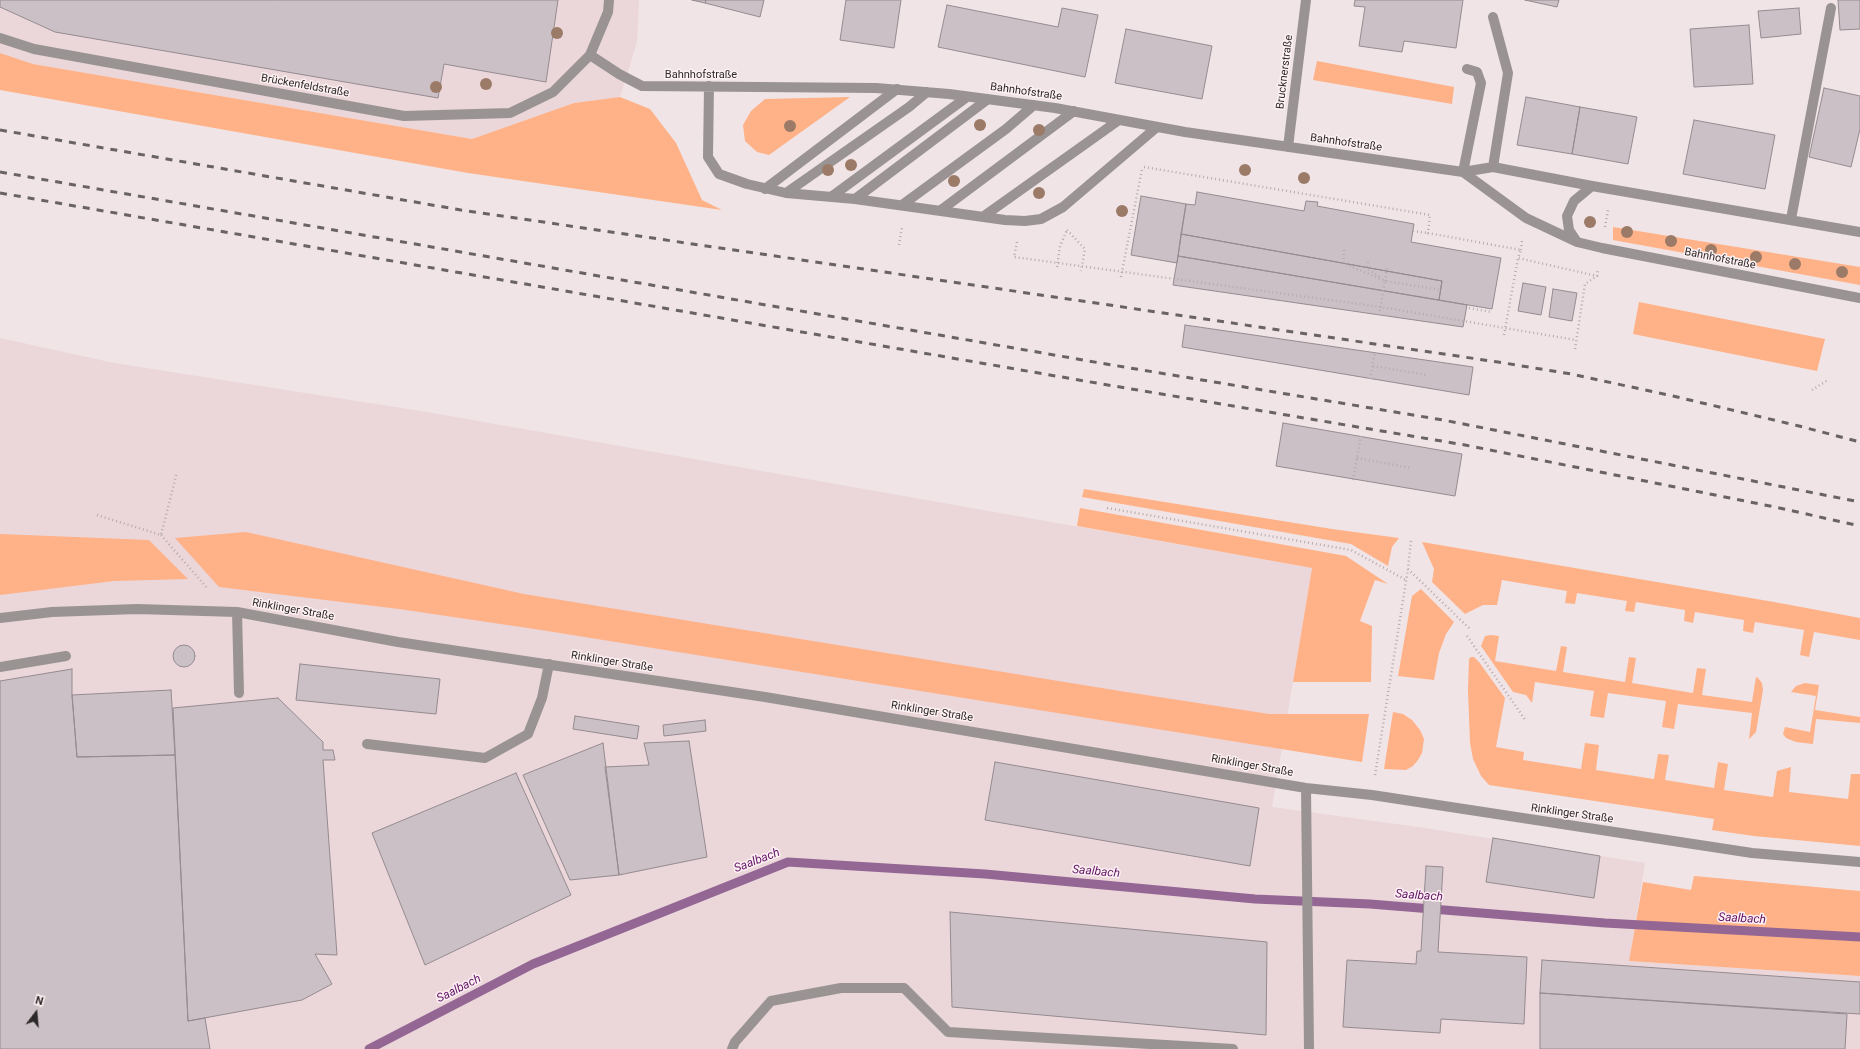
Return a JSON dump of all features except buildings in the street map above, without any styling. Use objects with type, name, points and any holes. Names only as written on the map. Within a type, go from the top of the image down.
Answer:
[{"type":"street","points":[[590,55],[608,12],[609,0]]},
{"type":"street","name":"Brucknerstraße","points":[[1288,147],[1306,0]]},
{"type":"street","points":[[1790,219],[1831,8]]},
{"type":"street","points":[[1493,17],[1508,74],[1493,167]]},
{"type":"street","name":"Brückenfeldstraße","points":[[0,38],[34,49],[404,116],[510,113],[553,92],[590,55]]},
{"type":"street","name":"Bahnhofstraße","points":[[590,55],[619,74],[642,86],[897,89],[988,99],[1074,111],[1157,127],[1464,172],[1493,167],[1592,186],[1860,232]]},
{"type":"street","points":[[1464,172],[1481,83],[1477,72],[1467,70]]},
{"type":"street","points":[[709,86],[708,157],[719,174],[747,184],[786,193],[855,199],[1021,221],[1041,219],[1063,208],[1157,127]]},
{"type":"street","points":[[765,189],[897,89]]},
{"type":"street","points":[[786,193],[909,107],[927,92]]},
{"type":"street","points":[[831,197],[967,97]]},
{"type":"street","points":[[855,199],[988,99]]},
{"type":"street","points":[[902,205],[1006,128],[1034,105]]},
{"type":"street","points":[[941,210],[1074,111]]},
{"type":"street","points":[[984,216],[1119,120]]},
{"type":"street","name":"Bahnhofstraße","points":[[1464,172],[1526,218],[1577,242],[1860,298]]},
{"type":"street","points":[[1577,242],[1569,230],[1567,216],[1574,201],[1592,186]]},
{"type":"street","name":"Rinklinger Straße","points":[[0,618],[52,612],[137,609],[237,612],[398,642],[796,702],[1306,788],[1372,795],[1752,853],[1860,862]]},
{"type":"street","points":[[237,612],[239,693]]},
{"type":"street","points":[[0,667],[66,656]]},
{"type":"street","points":[[367,744],[485,758],[528,734],[542,698],[549,664]]},
{"type":"street","points":[[1306,788],[1309,1049]]},
{"type":"street","points":[[732,1049],[735,1042],[771,1001],[841,988],[904,988],[948,1032],[1233,1049]]},
{"type":"path","points":[[1121,277],[1143,167],[1430,215],[1428,234]]},
{"type":"path","points":[[1602,248],[1611,189]]},
{"type":"path","points":[[1063,208],[1067,230],[1085,249],[1081,271]]},
{"type":"path","points":[[899,245],[902,223]]},
{"type":"path","points":[[1057,267],[1060,246],[1067,230]]},
{"type":"path","points":[[1413,231],[1521,250],[1518,258],[1504,335]]},
{"type":"path","points":[[1017,240],[1014,257],[1381,307],[1576,340]]},
{"type":"path","points":[[1344,250],[1342,263],[1385,281],[1441,290]]},
{"type":"path","points":[[1518,258],[1597,276],[1585,284],[1575,349]]},
{"type":"path","points":[[1368,262],[1367,268],[1385,281]]},
{"type":"path","points":[[1380,315],[1387,266]]},
{"type":"path","points":[[1469,308],[1491,312]]},
{"type":"path","points":[[1370,379],[1375,352]]},
{"type":"path","points":[[1372,366],[1427,375]]},
{"type":"path","points":[[1812,390],[1828,380]]},
{"type":"path","points":[[1354,480],[1361,436]]},
{"type":"path","points":[[1357,458],[1411,468]]},
{"type":"path","points":[[161,535],[177,472]]},
{"type":"path","points":[[1106,508],[1351,550],[1406,580]]},
{"type":"path","points":[[97,514],[161,535],[210,590]]},
{"type":"path","points":[[1372,795],[1408,569],[1411,540]]},
{"type":"path","points":[[1408,569],[1471,630]]},
{"type":"path","points":[[1467,636],[1526,720]]},
{"type":"shaded area","points":[[0,0],[639,0],[637,42],[620,97],[574,103],[472,139],[33,64],[0,53]]},
{"type":"shaded area","points":[[0,53],[33,64],[472,139],[574,103],[620,97],[650,109],[676,143],[702,200],[722,210],[468,173],[0,90]]},
{"type":"shaded area","points":[[1317,61],[1454,87],[1452,104],[1313,80]]},
{"type":"shaded area","points":[[850,97],[769,155],[757,152],[745,141],[743,125],[751,111],[765,99]]},
{"type":"shaded area","points":[[1613,227],[1860,267],[1860,285],[1613,240]]},
{"type":"shaded area","points":[[1639,302],[1825,339],[1817,371],[1633,334]]},
{"type":"shaded area","points":[[0,338],[114,363],[427,412],[1312,568],[1272,807],[1418,827],[1645,863],[1629,961],[1860,976],[1860,1049],[0,1049]]},
{"type":"shaded area","points":[[1084,489],[1332,529],[1399,538],[1392,547],[1388,566],[1351,544],[1082,497]]},
{"type":"shaded area","points":[[1080,508],[1346,556],[1388,584],[1375,580],[1360,621],[1372,626],[1371,682],[1293,682],[1312,568],[1077,526]]},
{"type":"shaded area","points":[[246,532],[524,594],[1120,691],[1269,714],[1369,714],[1362,762],[541,630],[399,609],[219,587],[175,538]]},
{"type":"shaded area","points":[[0,534],[149,540],[188,579],[114,581],[0,595]]},
{"type":"shaded area","points":[[1422,542],[1860,618],[1860,640],[1814,632],[1809,657],[1800,655],[1804,630],[1755,622],[1753,633],[1743,631],[1744,620],[1695,612],[1693,623],[1684,621],[1685,610],[1636,602],[1634,612],[1625,611],[1627,601],[1577,593],[1575,604],[1565,603],[1567,591],[1502,580],[1497,605],[1483,605],[1465,614],[1432,582],[1434,569]]},
{"type":"shaded area","points":[[1421,589],[1454,622],[1446,634],[1439,653],[1434,680],[1398,676],[1412,596]]},
{"type":"shaded area","points":[[1485,636],[1499,636],[1495,661],[1556,671],[1561,646],[1567,647],[1563,672],[1625,682],[1629,657],[1636,658],[1632,683],[1693,693],[1697,668],[1706,669],[1702,695],[1752,702],[1756,677],[1762,683],[1763,690],[1756,732],[1749,739],[1752,713],[1678,704],[1674,729],[1662,727],[1666,701],[1608,693],[1604,718],[1590,716],[1594,691],[1535,682],[1532,703],[1526,695],[1513,692],[1481,646]]},
{"type":"shaded area","points":[[1474,657],[1479,662],[1505,698],[1496,747],[1524,752],[1523,760],[1581,769],[1585,743],[1599,745],[1596,770],[1654,779],[1658,754],[1669,755],[1665,780],[1714,788],[1718,762],[1728,764],[1724,790],[1773,797],[1777,771],[1791,767],[1789,792],[1848,799],[1851,774],[1860,774],[1860,846],[1754,836],[1712,830],[1714,819],[1489,785],[1481,776],[1473,759],[1470,743],[1468,690],[1469,659]]},
{"type":"shaded area","points":[[1805,683],[1819,685],[1815,710],[1860,717],[1860,723],[1816,719],[1813,744],[1796,742],[1786,738],[1783,734],[1785,727],[1810,732],[1816,696],[1791,692],[1796,686]]},
{"type":"shaded area","points":[[1393,712],[1403,714],[1412,720],[1420,730],[1424,739],[1422,753],[1418,760],[1413,766],[1406,770],[1384,769]]},
{"type":"shaded area","points":[[1694,876],[1860,891],[1860,976],[1629,961],[1643,882],[1691,890]]},
{"type":"waterway","name":"Saalbach","points":[[369,1049],[533,964],[788,862],[985,874],[1255,899],[1370,904],[1605,923],[1860,937]]},
{"type":"railway","points":[[0,130],[461,210],[1498,362],[1571,374],[1673,396],[1860,442]]},
{"type":"railway","points":[[0,172],[1106,364],[1443,420],[1860,502]]},
{"type":"railway","points":[[0,193],[1102,384],[1465,445],[1775,507],[1860,526]]}]
